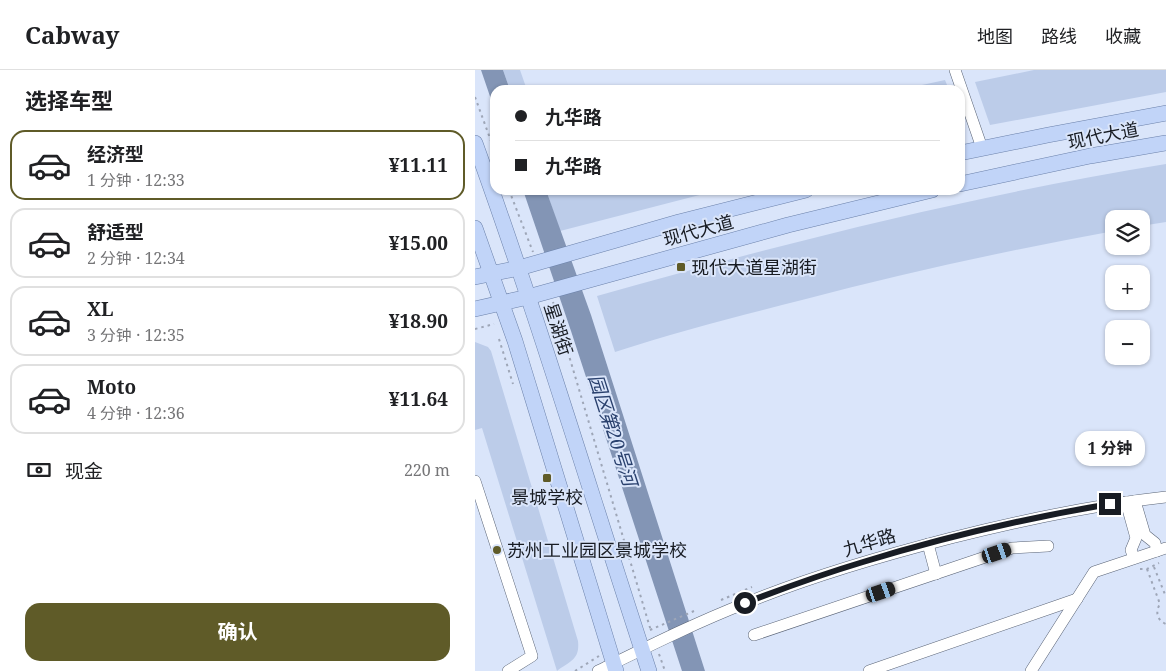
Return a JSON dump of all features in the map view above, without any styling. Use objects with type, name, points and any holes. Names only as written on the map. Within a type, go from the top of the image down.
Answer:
[{"type":"main road","name":"现代大道","points":[[965,152],[1048,134],[1166,113]]},
{"type":"main road","name":"星湖街","points":[[475,143],[490,186]]},
{"type":"main road","name":"现代大道","points":[[965,183],[1090,156],[1166,143]]},
{"type":"main road","name":"星湖街","points":[[493,195],[649,647],[649,671]]},
{"type":"main road","name":"现代大道","points":[[475,277],[519,268],[679,222],[786,195]]},
{"type":"main road","name":"现代大道","points":[[475,309],[529,297],[769,230],[912,195]]},
{"type":"main road","points":[[475,228],[515,340],[615,667]]},
{"type":"street","points":[[955,70],[960,85]]},
{"type":"street","points":[[965,99],[982,148]]},
{"type":"street","points":[[475,481],[532,656],[509,671]]},
{"type":"street","name":"九华路","points":[[598,671],[615,667],[669,637],[745,603],[863,562],[990,528],[1054,514],[1166,497]]},
{"type":"street","points":[[1131,501],[1145,535],[1162,549]]},
{"type":"street","points":[[1131,501],[1136,538],[1131,550],[1134,558]]},
{"type":"street","points":[[928,544],[936,574]]},
{"type":"street","points":[[754,635],[1012,548],[1048,546]]},
{"type":"street","points":[[1031,671],[1094,572],[1162,549]]},
{"type":"street","points":[[869,671],[1077,598]]},
{"type":"path","points":[[475,97],[490,138]]},
{"type":"path","points":[[511,195],[520,222],[540,262]]},
{"type":"path","points":[[551,290],[649,647],[665,671]]},
{"type":"path","points":[[1154,566],[1166,597]]},
{"type":"path","points":[[1147,569],[1160,604],[1157,608],[1159,618],[1166,624]]},
{"type":"path","points":[[666,623],[687,615]]},
{"type":"shaded area","points":[[503,70],[520,70],[525,85],[508,85]]},
{"type":"shaded area","points":[[1034,70],[1166,70],[1166,92],[990,125],[975,82]]},
{"type":"shaded area","points":[[945,80],[947,85],[922,85]]},
{"type":"shaded area","points":[[1166,164],[1166,222],[1150,225],[1150,210],[1105,210],[1105,233],[957,262],[879,280],[708,324],[615,352],[597,296],[809,239],[951,205],[1094,176]]},
{"type":"shaded area","points":[[548,195],[700,195],[560,231]]},
{"type":"shaded area","points":[[475,342],[488,347],[491,351],[578,641],[576,656],[557,671],[482,428],[475,430]]},
{"type":"water","points":[[481,70],[503,70],[508,85],[490,85],[490,96]]},
{"type":"water","name":"园区第20号河","points":[[525,195],[548,195],[591,315],[705,671],[682,671]]},
{"type":"place","name":"现代大道星湖街","points":[[681,267]]},
{"type":"place","name":"景城学校","points":[[547,478]]},
{"type":"place","name":"苏州工业园区景城学校","points":[[497,550]]},
{"type":"route","points":[[745,603],[848,566],[920,546],[990,528],[1110,504]]}]
